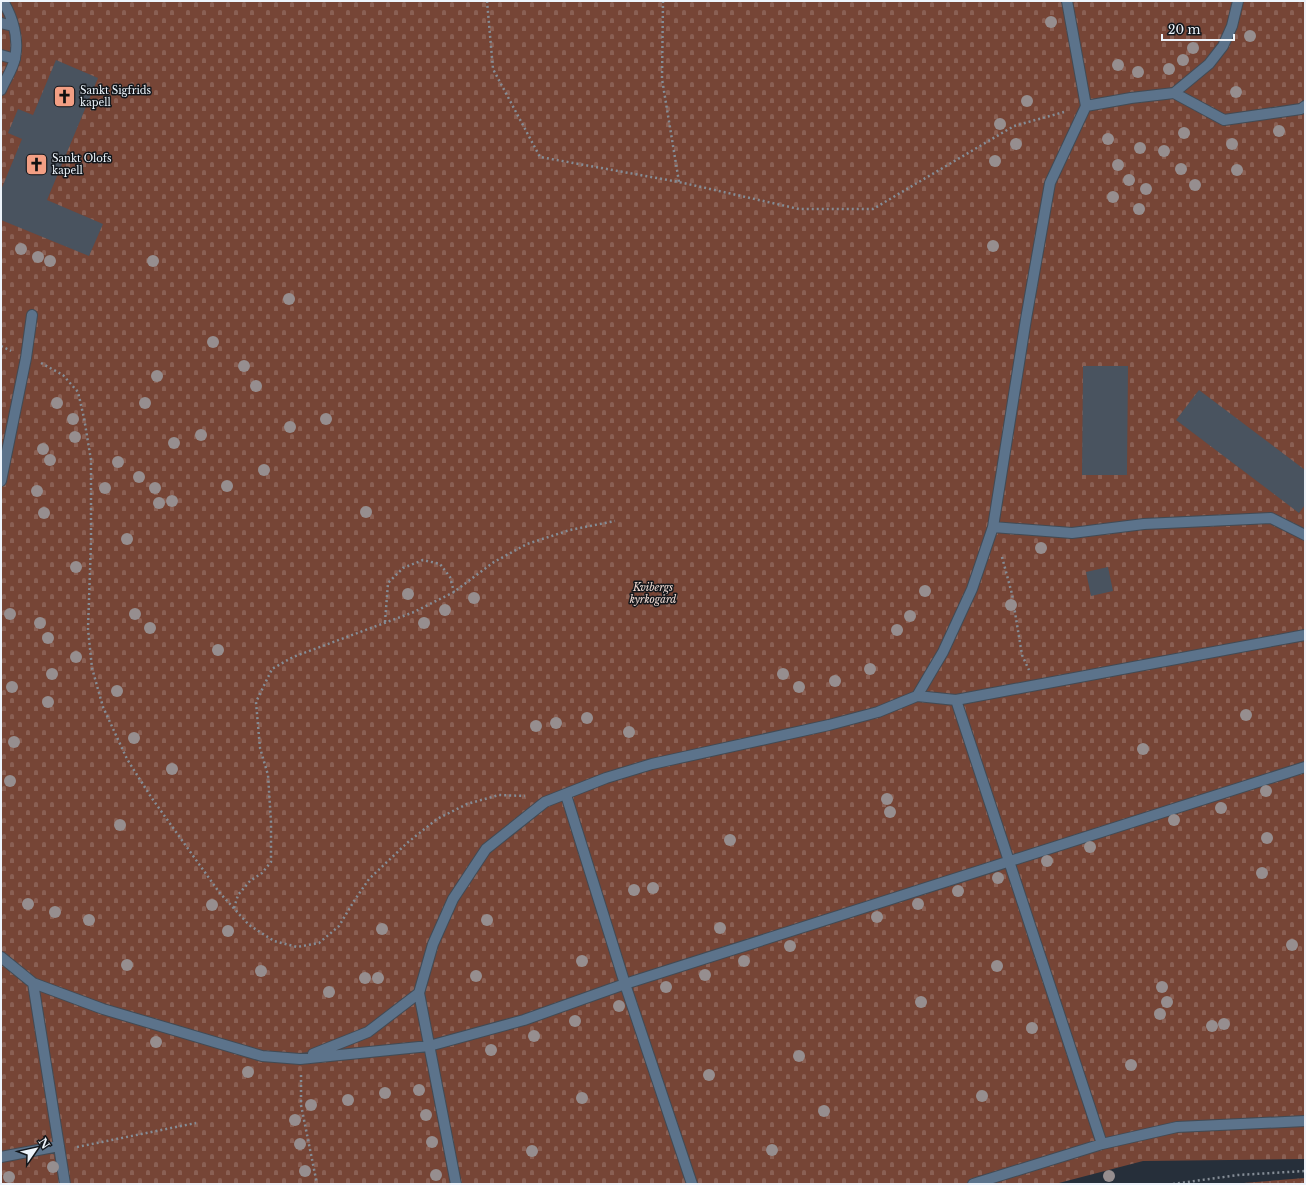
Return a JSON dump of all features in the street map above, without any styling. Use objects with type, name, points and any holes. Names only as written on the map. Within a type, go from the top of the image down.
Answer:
[{"type":"lane","points":[[1,90],[15,60],[16,35],[3,1]]},
{"type":"lane","points":[[917,696],[943,652],[972,589],[993,528],[1026,319],[1050,183],[1086,106],[1067,1]]},
{"type":"lane","points":[[1086,106],[1131,98],[1174,93],[1209,64],[1223,46],[1232,26],[1238,1]]},
{"type":"lane","points":[[1,22],[13,26]]},
{"type":"lane","points":[[1,55],[15,60]]},
{"type":"lane","points":[[1174,93],[1224,120],[1301,109],[1305,106]]},
{"type":"lane","points":[[1,482],[26,358],[32,315]]},
{"type":"lane","points":[[993,528],[1072,533],[1144,524],[1271,518],[1305,535]]},
{"type":"lane","points":[[456,1184],[419,993],[436,937],[453,899],[486,849],[545,802],[606,778],[652,764],[829,725],[878,712],[917,696],[956,700],[1305,635]]},
{"type":"lane","points":[[956,700],[1102,1144]]},
{"type":"lane","points":[[1,957],[32,983],[103,1009],[262,1056],[300,1059],[429,1046],[524,1020],[625,984],[1305,767]]},
{"type":"lane","points":[[566,795],[625,984],[692,1184]]},
{"type":"lane","points":[[32,983],[65,1184]]},
{"type":"lane","points":[[300,1059],[368,1032],[419,993]]},
{"type":"lane","points":[[973,1184],[1102,1144],[1177,1128],[1305,1121]]},
{"type":"lane","points":[[1,1157],[59,1146]]},
{"type":"path","points":[[487,1],[493,69],[540,157],[679,182],[799,209],[873,209],[1014,126],[1086,106]]},
{"type":"path","points":[[664,1],[662,79],[679,182]]},
{"type":"path","points":[[26,358],[45,365],[63,375],[78,392],[84,418],[91,460],[91,542],[88,629],[92,668],[103,707],[127,759],[143,784],[219,892],[249,925],[274,941],[297,947],[319,943],[339,926],[369,880],[407,843],[438,819],[467,804],[499,795],[527,796],[545,802]]},
{"type":"path","points":[[234,908],[238,895],[250,881],[262,873],[271,862],[272,822],[268,775],[260,748],[256,702],[272,669],[293,657],[414,612],[454,592],[494,562],[527,544],[570,530],[615,521]]},
{"type":"path","points":[[1002,557],[1012,594],[1022,656],[1037,685]]},
{"type":"path","points":[[386,622],[388,583],[403,568],[423,560],[440,564],[450,577],[454,592]]},
{"type":"path","points":[[300,1059],[301,1105],[317,1184]]},
{"type":"path","points":[[59,1146],[74,1147],[196,1123]]},
{"type":"path","points":[[1173,1184],[1238,1175],[1305,1171]]},
{"type":"green space","name":"Kvibergs kyrkogård","points":[[1,1],[1305,1],[1305,1159],[1143,1161],[1055,1184],[1,1184]]},
{"type":"green space","points":[[1305,1178],[1305,1184],[1231,1184]]},
{"type":"building","name":"Sankt Olofs kapell","points":[[56,60],[98,78],[47,200],[103,224],[89,256],[1,220],[1,190],[22,139],[8,133],[18,109],[33,115]]},
{"type":"building","points":[[1083,366],[1128,366],[1127,475],[1082,475]]},
{"type":"building","points":[[1199,390],[1305,470],[1305,505],[1299,513],[1176,420]]},
{"type":"building","points":[[1108,567],[1113,591],[1091,596],[1086,572]]},
{"type":"place","name":"Sankt Sigfrids kapell","points":[[65,96]]},
{"type":"place","name":"Sankt Olofs kapell","points":[[37,164]]}]
